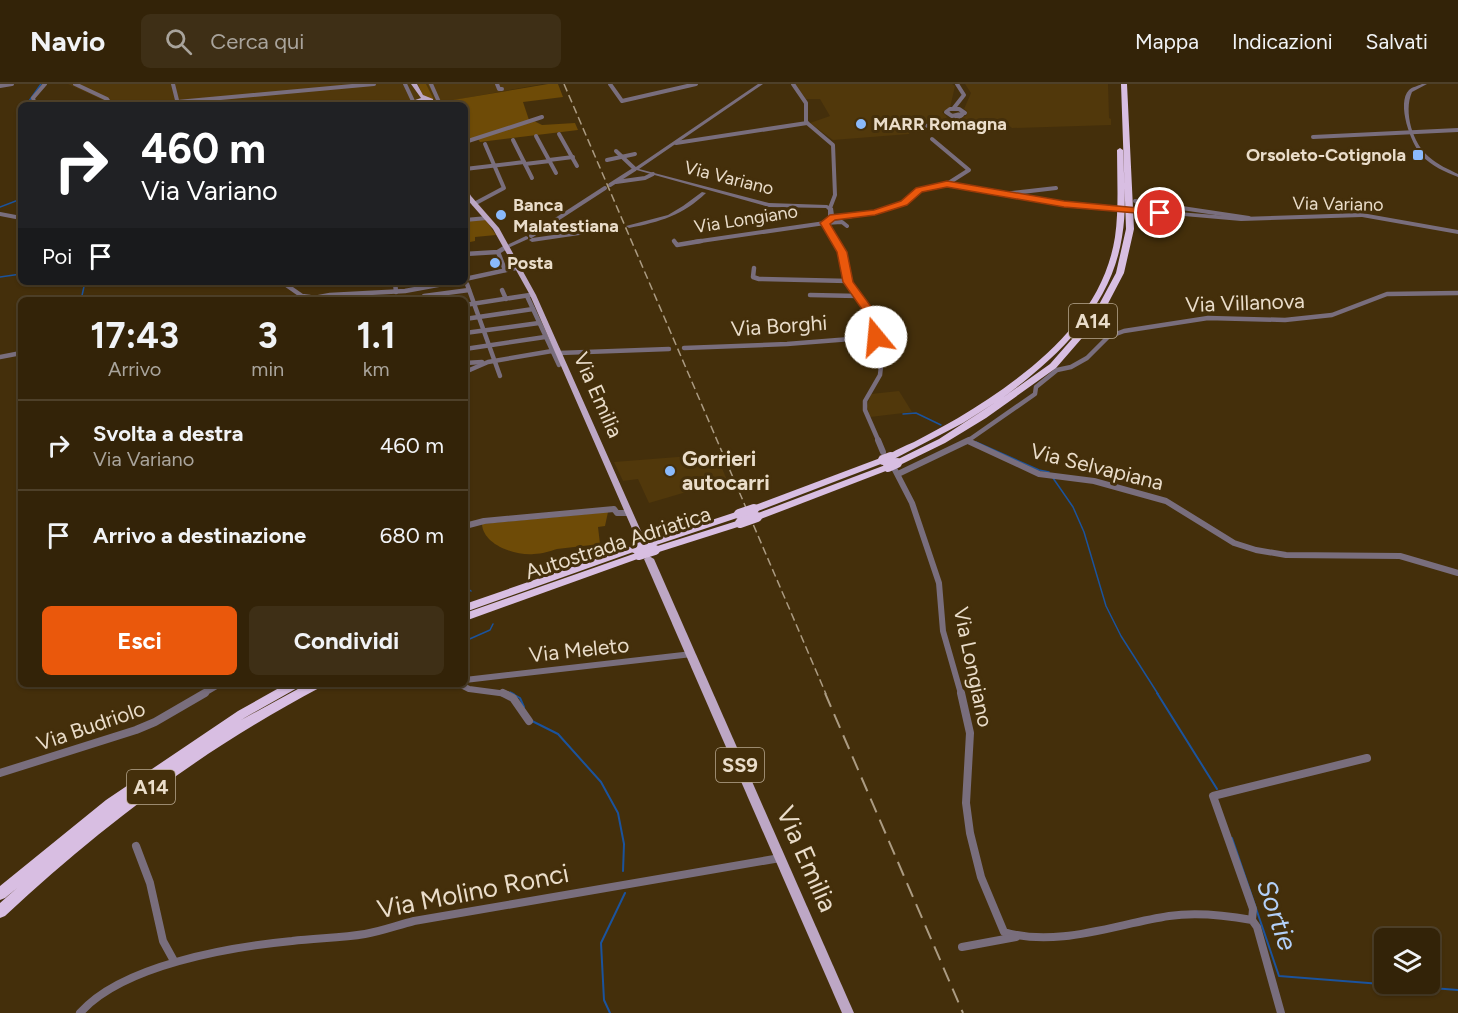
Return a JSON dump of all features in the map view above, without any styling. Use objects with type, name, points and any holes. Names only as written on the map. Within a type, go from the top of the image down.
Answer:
[{"type":"highway","name":"Autostrada Adriatica","points":[[891,463],[975,412],[1044,362],[1082,320],[1099,296],[1116,250],[1120,228],[1118,84]]},
{"type":"highway","name":"Autostrada Adriatica","points":[[468,607],[756,513],[891,463],[942,441],[983,416],[1053,366],[1098,315],[1120,273],[1130,229],[1125,84]]},
{"type":"highway","name":"Autostrada Adriatica","points":[[468,616],[645,549]]},
{"type":"highway","name":"A14","points":[[0,894],[111,803],[234,720],[290,687]]},
{"type":"highway","name":"A14","points":[[0,912],[131,800],[223,738],[312,687]]},
{"type":"main road","points":[[409,85],[421,102]]},
{"type":"main road","name":"Via Emilia","points":[[468,197],[496,228],[530,295],[692,654],[848,1013]]},
{"type":"street","points":[[0,86],[12,84]]},
{"type":"street","points":[[34,102],[33,98],[45,84]]},
{"type":"street","points":[[75,84],[103,97],[108,102]]},
{"type":"street","points":[[85,84],[102,93]]},
{"type":"street","points":[[173,84],[178,102]]},
{"type":"street","points":[[187,102],[374,84]]},
{"type":"street","points":[[431,84],[439,102]]},
{"type":"street","points":[[497,84],[499,89],[502,89]]},
{"type":"street","points":[[610,84],[620,100],[696,84]]},
{"type":"street","points":[[653,174],[645,178],[612,184],[761,84]]},
{"type":"street","points":[[793,84],[806,103],[807,123]]},
{"type":"street","points":[[950,115],[946,111],[959,104],[964,95],[959,84]]},
{"type":"street","points":[[898,127],[951,123],[962,113],[968,95],[959,84]]},
{"type":"street","points":[[1425,84],[1413,89],[1408,97],[1407,116],[1411,132],[1425,157],[1458,176]]},
{"type":"street","points":[[409,85],[412,91],[410,95],[412,102],[421,102]]},
{"type":"street","points":[[241,96],[241,102]]},
{"type":"street","points":[[953,109],[962,113]]},
{"type":"street","points":[[950,115],[962,113]]},
{"type":"street","points":[[927,126],[949,122],[950,115]]},
{"type":"street","points":[[468,141],[542,117]]},
{"type":"street","points":[[676,143],[807,123],[827,138],[833,146],[830,159],[836,184],[833,205],[830,208],[833,217]]},
{"type":"street","points":[[1313,137],[1458,129]]},
{"type":"street","points":[[560,134],[577,166]]},
{"type":"street","points":[[536,136],[556,173]]},
{"type":"street","name":"Via Variano","points":[[833,217],[875,212],[904,203],[919,190],[947,184],[969,170],[932,139]]},
{"type":"street","points":[[513,140],[532,178]]},
{"type":"street","points":[[474,204],[504,188],[484,144]]},
{"type":"street","points":[[616,151],[635,169]]},
{"type":"street","points":[[607,160],[635,154]]},
{"type":"street","points":[[468,169],[573,157]]},
{"type":"street","name":"Via Variano","points":[[635,169],[706,190],[720,191],[769,205],[830,208]]},
{"type":"street","name":"Via Variano","points":[[947,184],[1004,194],[1056,188]]},
{"type":"street","points":[[531,238],[605,188]]},
{"type":"street","points":[[630,226],[671,218],[682,212],[706,190]]},
{"type":"street","name":"Via Variano","points":[[1014,194],[1108,208],[1253,219],[1362,215],[1458,232]]},
{"type":"street","name":"Via Variano","points":[[1135,201],[1253,219]]},
{"type":"street","points":[[0,214],[18,217]]},
{"type":"street","name":"Via Longiano","points":[[825,223],[833,217]]},
{"type":"street","points":[[468,220],[487,218]]},
{"type":"street","name":"Via Longiano","points":[[674,241],[681,246],[720,237],[825,223],[842,222],[847,226]]},
{"type":"street","name":"Via Longiano","points":[[825,223],[842,252],[848,281],[870,312],[881,366],[880,375],[865,401],[866,410],[912,503],[939,583],[943,631],[968,717],[970,744],[966,803],[974,854],[998,923],[1004,932],[1017,937]]},
{"type":"street","points":[[468,254],[498,252],[518,241],[531,238],[618,228]]},
{"type":"street","points":[[498,252],[505,270]]},
{"type":"street","points":[[468,274],[516,268]]},
{"type":"street","points":[[754,268],[753,277],[759,279],[848,281]]},
{"type":"street","points":[[468,280],[479,274]]},
{"type":"street","points":[[286,285],[302,296],[310,297],[396,292],[437,285]]},
{"type":"street","points":[[395,285],[396,292]]},
{"type":"street","points":[[467,285],[500,376]]},
{"type":"street","points":[[424,296],[469,290]]},
{"type":"street","points":[[502,290],[506,298]]},
{"type":"street","name":"Via Villanova","points":[[891,463],[968,441],[1035,394],[1036,387],[1057,370],[1071,367],[1087,358],[1114,333],[1197,319],[1286,320],[1332,315],[1374,297],[1402,292],[1458,293]]},
{"type":"street","points":[[468,304],[530,295]]},
{"type":"street","name":"Via Emilia","points":[[530,295],[533,309],[545,337],[556,352],[559,365]]},
{"type":"street","points":[[810,295],[858,296]]},
{"type":"street","points":[[468,319],[533,309]]},
{"type":"street","points":[[468,333],[539,322]]},
{"type":"street","points":[[468,349],[545,337]]},
{"type":"street","name":"Via Borghi","points":[[684,348],[794,344],[876,337]]},
{"type":"street","points":[[468,363],[488,363],[556,352],[669,349]]},
{"type":"street","points":[[0,357],[18,354]]},
{"type":"street","points":[[468,371],[488,363]]},
{"type":"street","name":"Via Selvapiana","points":[[968,441],[1039,474],[1094,481],[1166,501],[1234,543],[1256,550],[1286,555],[1400,556],[1458,573]]},
{"type":"street","points":[[468,527],[484,521],[614,510],[617,513],[627,510]]},
{"type":"street","name":"Via Meleto","points":[[468,680],[692,654]]},
{"type":"street","name":"Via Budriolo","points":[[0,773],[136,730],[155,722],[215,687]]},
{"type":"street","points":[[466,687],[472,690],[506,694],[515,699],[529,721]]},
{"type":"street","points":[[1281,1013],[1257,927],[1252,920],[1253,909],[1214,804],[1213,795],[1367,758]]},
{"type":"street","points":[[136,846],[147,871],[165,950],[174,961]]},
{"type":"street","name":"Via Molino Ronci","points":[[80,1013],[93,998],[107,989],[174,961],[289,942],[366,934],[414,921],[780,858]]},
{"type":"street","points":[[962,947],[1017,937],[1093,931],[1187,914],[1252,920]]},
{"type":"shaded area","points":[[68,84],[543,84],[444,102],[105,101]]},
{"type":"shaded area","points":[[418,84],[426,84],[434,100],[423,96]]},
{"type":"shaded area","points":[[558,84],[563,97],[523,102],[529,120],[468,140],[468,102],[441,102]]},
{"type":"shaded area","points":[[795,84],[952,84],[955,86],[950,108],[942,112],[947,117],[944,122],[913,124],[909,134],[833,140],[810,123],[830,116],[820,99],[806,99]]},
{"type":"shaded area","points":[[965,84],[1108,84],[1111,125],[1012,128],[1000,119],[951,124],[967,115],[964,109],[971,93]]},
{"type":"shaded area","points":[[534,121],[542,125],[575,123],[578,130],[480,142],[478,139]]},
{"type":"shaded area","points":[[485,219],[496,235],[475,237],[475,241],[470,242],[468,247],[468,221]]},
{"type":"shaded area","points":[[899,391],[912,412],[870,417],[867,406],[871,394]]},
{"type":"shaded area","name":"Gorrieri autocarri","points":[[716,454],[727,480],[649,503],[638,479],[623,481],[614,462]]},
{"type":"shaded area","points":[[608,512],[605,526],[598,527],[600,544],[557,549],[537,554],[518,553],[502,548],[488,538],[482,524]]},
{"type":"waterway","points":[[30,102],[41,84]]},
{"type":"waterway","points":[[0,207],[18,200]]},
{"type":"waterway","points":[[0,277],[18,274]]},
{"type":"waterway","points":[[82,297],[84,285]]},
{"type":"waterway","name":"Sortie","points":[[903,414],[916,413],[941,425]]},
{"type":"waterway","name":"Sortie","points":[[976,442],[1039,470],[1049,472]]},
{"type":"waterway","name":"Sortie","points":[[1053,478],[1073,507],[1084,532],[1106,606],[1121,636],[1158,694]]},
{"type":"waterway","points":[[468,640],[490,630],[493,624]]},
{"type":"waterway","points":[[510,692],[514,694]]},
{"type":"waterway","points":[[511,693],[520,698],[524,707]]},
{"type":"waterway","name":"Sortie","points":[[1157,693],[1217,789]]},
{"type":"waterway","points":[[532,721],[558,734],[601,782],[618,813],[624,844],[623,871]]},
{"type":"waterway","name":"Sortie","points":[[1232,838],[1279,976],[1458,990]]},
{"type":"waterway","points":[[610,1013],[604,1000],[601,943],[625,893]]},
{"type":"railway","points":[[564,84],[826,694]]},
{"type":"railway","points":[[825,693],[963,1013]]},
{"type":"place","name":"MARR Romagna","points":[[861,124]]},
{"type":"place","name":"Orsoleto-Cotignola","points":[[1418,155]]},
{"type":"place","name":"Banca Malatestiana","points":[[501,215]]},
{"type":"place","name":"Posta","points":[[495,263]]},
{"type":"place","name":"Gorrieri autocarri","points":[[670,471]]},
{"type":"route","points":[[876,337],[870,312],[848,282],[844,256],[825,223],[833,217],[840,218],[875,212],[909,201],[919,190],[947,184],[1064,204],[1160,213]]}]
